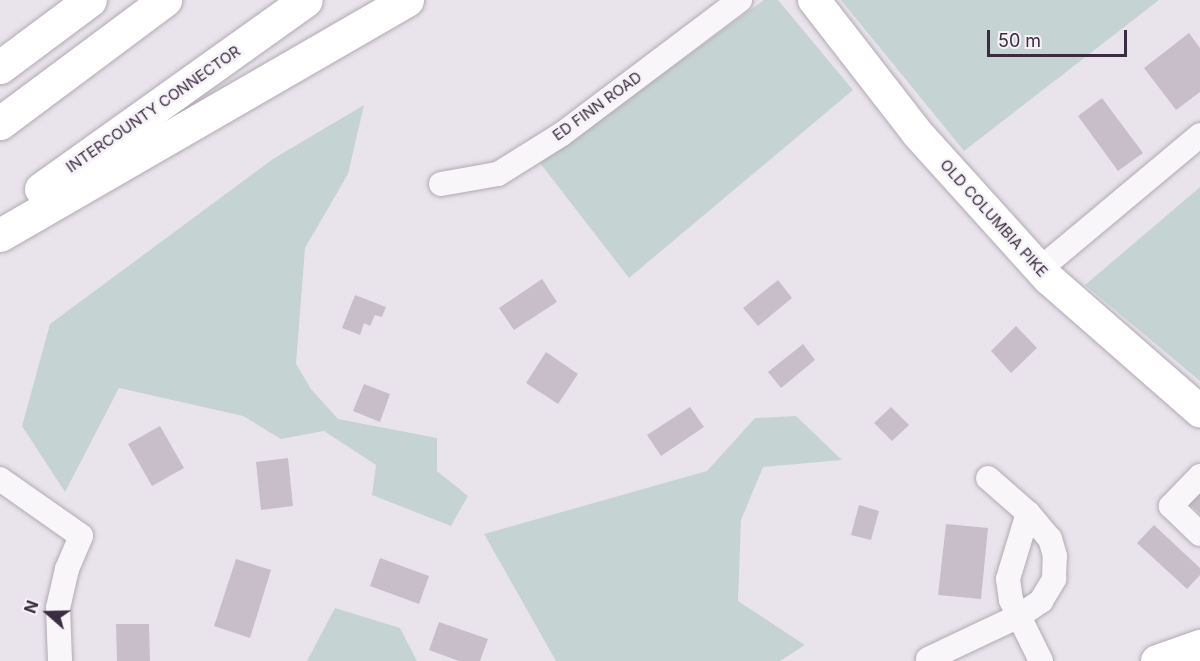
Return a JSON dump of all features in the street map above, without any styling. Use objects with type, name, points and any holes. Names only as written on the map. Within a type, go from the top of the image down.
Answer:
[{"type":"highway","points":[[0,67],[90,0]]},
{"type":"highway","points":[[0,123],[165,0]]},
{"type":"highway","name":"INTERCOUNTY CONNECTOR","points":[[0,218],[306,0]]},
{"type":"highway","points":[[0,235],[407,0]]},
{"type":"main road","name":"OLD COLUMBIA PIKE","points":[[814,0],[917,132],[1040,269],[1200,411]]},
{"type":"main road","points":[[1157,661],[1200,646]]},
{"type":"street","name":"ED FINN ROAD","points":[[441,184],[498,174],[562,134],[740,0]]},
{"type":"street","points":[[1040,269],[1200,135]]},
{"type":"street","points":[[1200,476],[1171,506],[1200,533]]},
{"type":"street","points":[[928,659],[1019,616],[1041,601],[1054,579],[1055,556],[1050,539],[1028,513],[988,478]]},
{"type":"street","points":[[0,479],[81,536],[67,569],[58,608],[60,661]]},
{"type":"street","points":[[1028,513],[1008,579],[1019,616],[1041,661]]},
{"type":"shaded area","points":[[764,0],[778,0],[853,90],[629,278],[540,163]]},
{"type":"shaded area","points":[[841,0],[1159,0],[964,151]]},
{"type":"shaded area","points":[[364,105],[348,174],[305,248],[296,364],[311,389],[338,419],[437,438],[437,471],[468,496],[451,526],[372,495],[376,465],[324,431],[281,439],[243,416],[119,388],[65,492],[22,426],[50,324],[273,159]]},
{"type":"shaded area","points":[[1200,187],[1200,381],[1085,285]]},
{"type":"shaded area","points":[[796,416],[842,460],[763,467],[741,520],[738,601],[805,645],[780,661],[556,661],[484,534],[707,471],[755,418]]},
{"type":"shaded area","points":[[335,608],[400,628],[417,661],[307,661]]},
{"type":"building","points":[[1189,33],[1200,48],[1200,92],[1176,110],[1144,68]]},
{"type":"building","points":[[1102,98],[1143,153],[1118,171],[1078,116]]},
{"type":"building","points":[[542,279],[557,302],[514,330],[499,308]]},
{"type":"building","points":[[778,280],[792,298],[758,326],[743,308]]},
{"type":"building","points":[[355,295],[386,307],[382,317],[375,315],[370,326],[364,323],[360,335],[342,328]]},
{"type":"building","points":[[1016,326],[1037,348],[1011,373],[991,351]]},
{"type":"building","points":[[803,344],[815,360],[781,388],[768,372]]},
{"type":"building","points":[[546,352],[578,374],[558,404],[526,383]]},
{"type":"building","points":[[364,384],[390,394],[380,422],[353,411]]},
{"type":"building","points":[[690,407],[704,427],[661,456],[647,435]]},
{"type":"building","points":[[891,407],[909,425],[892,441],[874,423]]},
{"type":"building","points":[[160,426],[184,468],[152,486],[128,444]]},
{"type":"building","points":[[288,458],[293,506],[261,510],[256,462]]},
{"type":"building","points":[[1200,492],[1200,514],[1189,503]]},
{"type":"building","points":[[859,505],[879,511],[871,540],[851,535]]},
{"type":"building","points":[[946,524],[988,528],[981,599],[938,595]]},
{"type":"building","points":[[1154,525],[1200,568],[1200,575],[1187,589],[1137,543]]},
{"type":"building","points":[[380,558],[429,576],[419,604],[370,586]]},
{"type":"building","points":[[236,559],[271,570],[250,638],[214,626]]},
{"type":"building","points":[[439,622],[488,639],[480,661],[459,661],[429,650]]},
{"type":"building","points":[[116,624],[149,624],[150,661],[117,661]]}]
